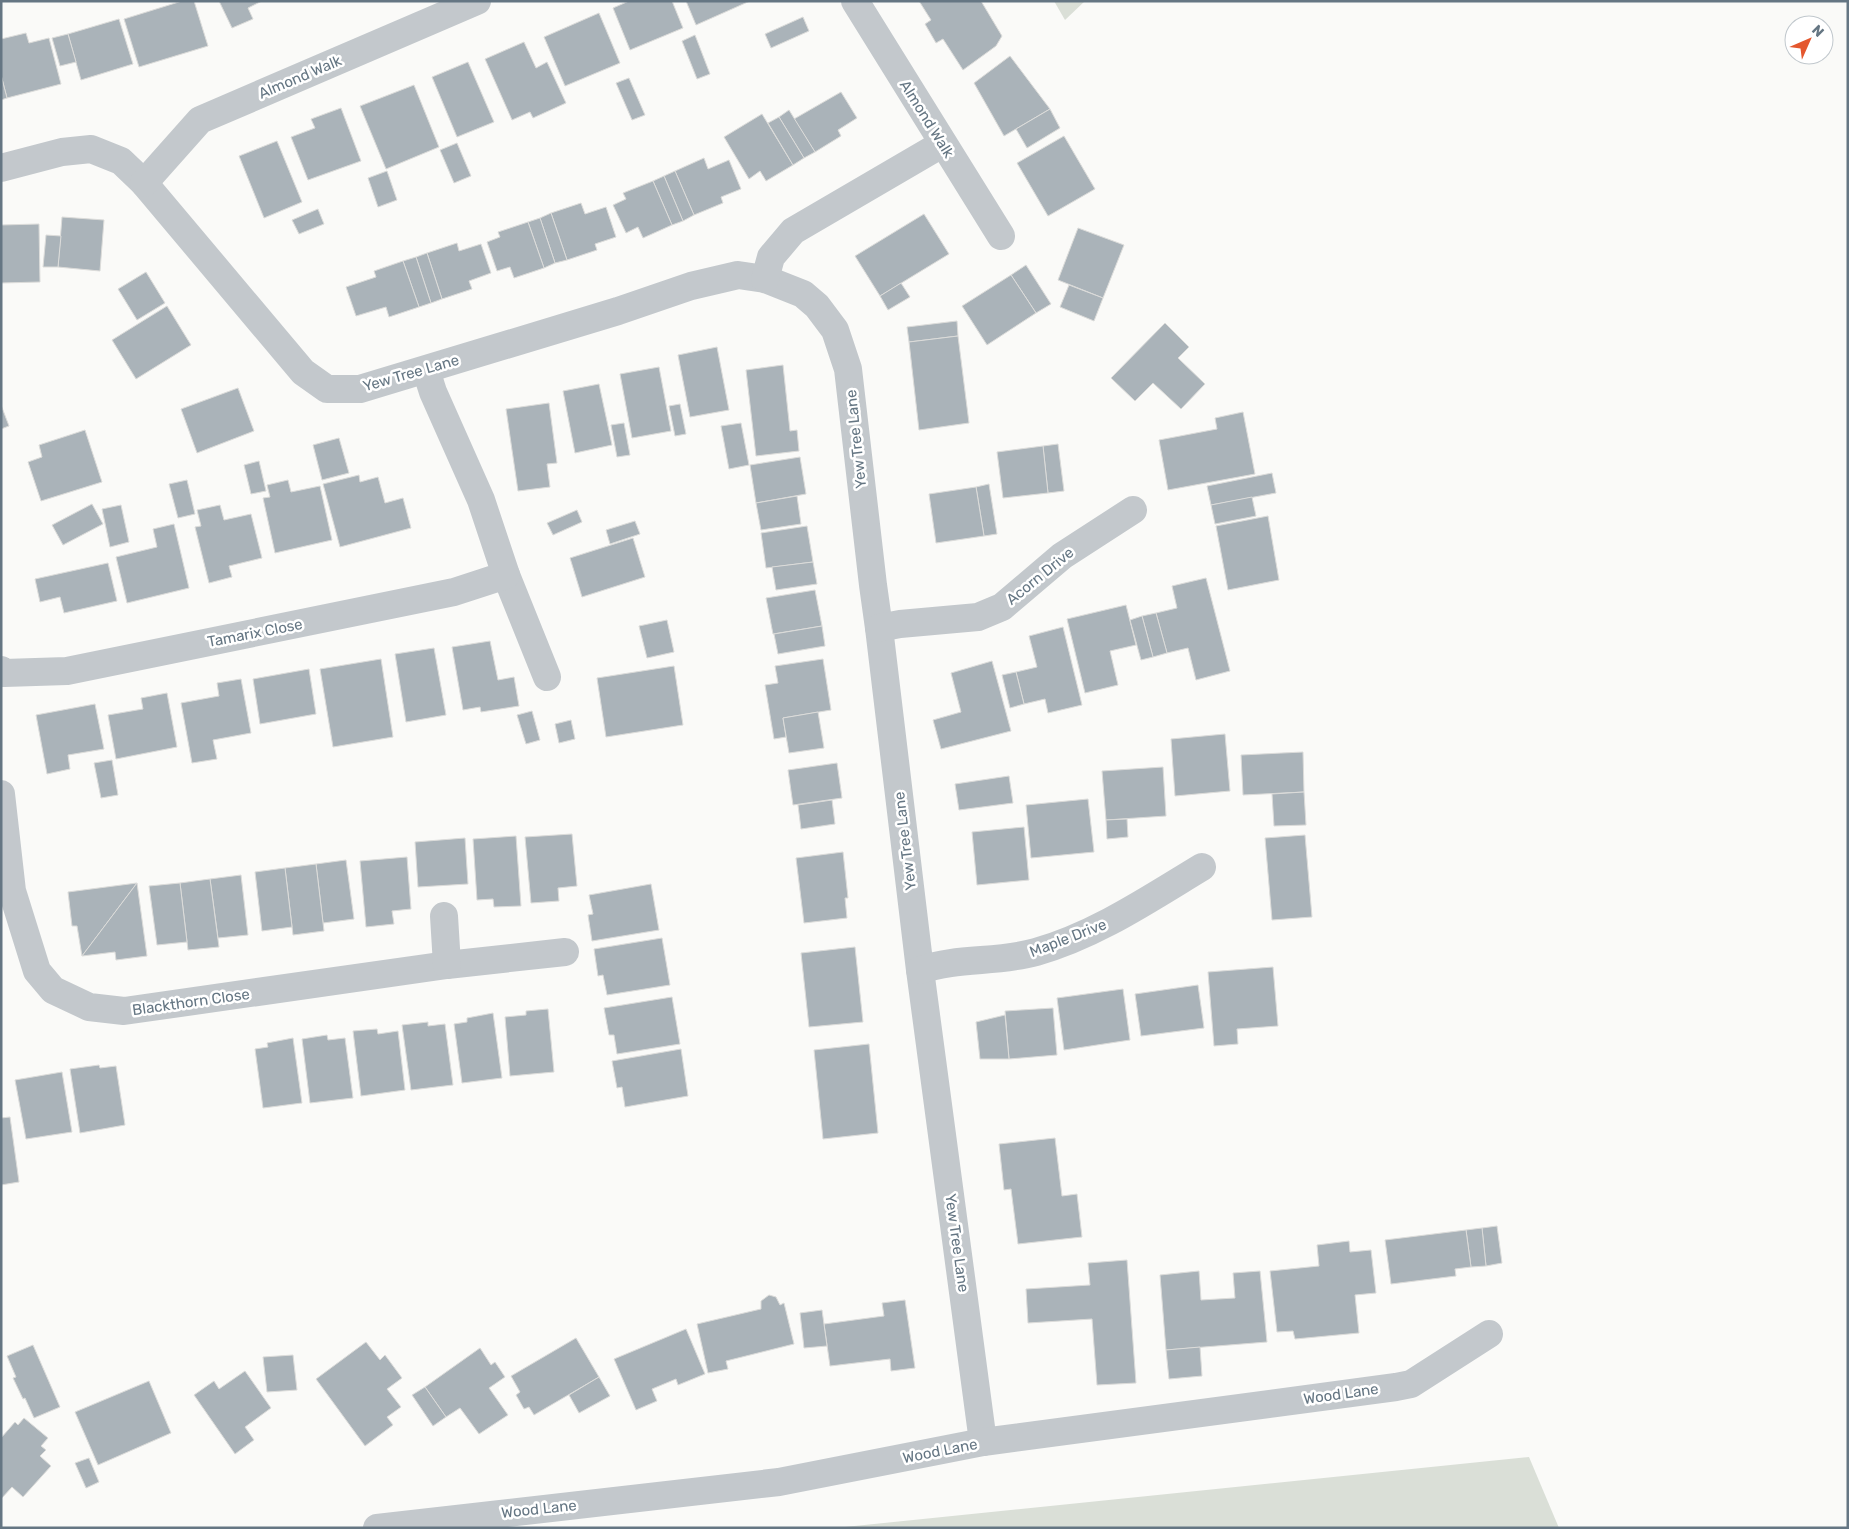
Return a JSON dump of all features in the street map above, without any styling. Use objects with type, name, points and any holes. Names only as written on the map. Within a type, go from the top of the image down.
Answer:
[{"type":"street","name":"Almond Walk","points":[[144,183],[200,120],[477,1]]},
{"type":"street","name":"Almond Walk","points":[[855,1],[942,144],[1001,236]]},
{"type":"street","points":[[765,279],[771,257],[793,231],[942,144]]},
{"type":"street","name":"Yew Tree Lane","points":[[1,168],[62,152],[91,148],[121,161],[144,183],[303,372],[327,389],[360,389],[691,286],[738,275],[765,279],[803,294],[817,306],[834,330],[848,369],[920,970],[983,1442]]},
{"type":"street","points":[[426,370],[433,392],[481,500],[506,575],[547,677]]},
{"type":"street","name":"Acorn Drive","points":[[880,628],[900,624],[978,617],[1002,606],[1062,556],[1133,510]]},
{"type":"street","name":"Tamarix Close","points":[[2,673],[67,671],[454,592],[506,575]]},
{"type":"street","name":"Blackthorn Close","points":[[1,794],[12,891],[37,971],[53,990],[89,1007],[124,1011],[447,965],[564,952]]},
{"type":"street","name":"Maple Drive","points":[[920,970],[938,964],[976,959],[1009,958],[1037,952],[1105,926],[1202,867]]},
{"type":"street","points":[[444,916],[447,965]]},
{"type":"street","name":"Wood Lane","points":[[377,1528],[779,1482],[983,1442],[1411,1384],[1489,1334]]},
{"type":"shaded area","points":[[1054,1],[1085,1],[1065,20]]},
{"type":"shaded area","points":[[1529,1457],[1559,1528],[835,1528]]},
{"type":"building","points":[[182,1],[194,1],[208,46],[139,67],[124,19]]},
{"type":"building","points":[[219,1],[262,1],[248,8],[253,19],[232,28]]},
{"type":"building","points":[[629,1],[672,1],[683,28],[630,50],[613,8]]},
{"type":"building","points":[[686,1],[750,1],[696,25]]},
{"type":"building","points":[[919,1],[981,1],[1002,36],[996,46],[963,70],[943,39],[936,43],[925,24],[931,20]]},
{"type":"building","points":[[599,13],[620,63],[565,86],[544,37]]},
{"type":"building","points":[[803,17],[809,31],[771,48],[765,34]]},
{"type":"building","points":[[119,19],[133,64],[81,80],[68,34]]},
{"type":"building","points":[[26,33],[29,43],[49,38],[61,84],[7,98],[1,75],[1,39]]},
{"type":"building","points":[[68,34],[76,62],[60,66],[52,38]]},
{"type":"building","points":[[695,35],[710,74],[697,79],[682,41]]},
{"type":"building","points":[[524,42],[536,68],[547,62],[566,103],[533,118],[530,112],[512,120],[485,59]]},
{"type":"building","points":[[1010,56],[1050,109],[1004,136],[974,83]]},
{"type":"building","points":[[468,62],[494,122],[457,137],[432,77]]},
{"type":"building","points":[[1,75],[7,98],[1,100]]},
{"type":"building","points":[[629,78],[645,115],[632,120],[616,83]]},
{"type":"building","points":[[414,85],[439,147],[386,169],[360,106]]},
{"type":"building","points":[[841,92],[857,118],[838,130],[841,136],[815,152],[794,119]]},
{"type":"building","points":[[341,108],[361,161],[308,180],[291,137],[315,128],[311,119]]},
{"type":"building","points":[[1050,109],[1060,128],[1027,148],[1016,129]]},
{"type":"building","points":[[789,110],[815,152],[804,158],[779,117]]},
{"type":"building","points":[[762,114],[793,165],[766,181],[760,171],[749,179],[724,137]]},
{"type":"building","points":[[779,117],[804,158],[793,165],[768,123]]},
{"type":"building","points":[[1064,136],[1095,189],[1048,216],[1017,163]]},
{"type":"building","points":[[277,141],[302,202],[264,218],[239,156]]},
{"type":"building","points":[[457,143],[471,176],[454,183],[440,150]]},
{"type":"building","points":[[704,158],[708,169],[729,160],[741,189],[721,197],[723,203],[694,215],[675,171]]},
{"type":"building","points":[[387,171],[397,200],[378,207],[368,178]]},
{"type":"building","points":[[675,171],[694,215],[683,221],[664,176]]},
{"type":"building","points":[[664,176],[683,221],[672,225],[653,181]]},
{"type":"building","points":[[653,181],[672,225],[643,238],[638,227],[626,233],[613,205],[626,199],[623,193]]},
{"type":"building","points":[[581,203],[585,214],[606,207],[616,237],[595,244],[597,250],[567,260],[551,213]]},
{"type":"building","points":[[318,209],[324,224],[299,234],[292,220]]},
{"type":"building","points":[[551,213],[567,260],[555,263],[540,218]]},
{"type":"building","points":[[924,214],[949,254],[880,296],[855,256]]},
{"type":"building","points":[[62,217],[104,220],[100,271],[58,267]]},
{"type":"building","points":[[540,218],[555,263],[544,268],[528,222]]},
{"type":"building","points":[[528,222],[544,268],[514,278],[510,267],[497,271],[487,242],[500,237],[498,232]]},
{"type":"building","points":[[39,224],[40,282],[1,283],[1,225]]},
{"type":"building","points":[[1078,228],[1124,245],[1103,298],[1058,280]]},
{"type":"building","points":[[46,235],[61,236],[58,267],[43,267]]},
{"type":"building","points":[[457,243],[459,251],[481,244],[491,273],[469,281],[472,289],[442,299],[427,253]]},
{"type":"building","points":[[427,253],[442,299],[431,303],[416,257]]},
{"type":"building","points":[[416,257],[431,303],[419,307],[403,261]]},
{"type":"building","points":[[403,261],[419,307],[389,317],[386,307],[356,316],[346,287],[376,277],[374,271]]},
{"type":"building","points":[[1026,265],[1051,304],[1036,313],[1011,275]]},
{"type":"building","points":[[146,272],[165,303],[137,320],[118,289]]},
{"type":"building","points":[[1011,275],[1036,313],[987,345],[962,306]]},
{"type":"building","points":[[901,283],[910,297],[888,310],[880,296]]},
{"type":"building","points":[[1069,285],[1103,298],[1094,321],[1060,307]]},
{"type":"building","points":[[167,306],[191,345],[136,379],[112,340]]},
{"type":"building","points":[[957,321],[958,336],[909,342],[907,327]]},
{"type":"building","points":[[1165,323],[1189,347],[1178,358],[1205,384],[1181,409],[1153,383],[1135,401],[1111,378]]},
{"type":"building","points":[[958,336],[969,423],[919,430],[909,342]]},
{"type":"building","points":[[717,347],[729,410],[690,417],[678,355]]},
{"type":"building","points":[[783,365],[790,431],[797,430],[799,451],[756,456],[746,370]]},
{"type":"building","points":[[659,367],[671,431],[632,438],[620,374]]},
{"type":"building","points":[[599,384],[612,445],[575,453],[563,391]]},
{"type":"building","points":[[238,388],[254,431],[197,453],[181,409]]},
{"type":"building","points":[[549,403],[557,463],[547,464],[550,487],[518,491],[506,409]]},
{"type":"building","points":[[680,404],[686,434],[675,436],[669,406]]},
{"type":"building","points":[[1,405],[9,426],[1,429]]},
{"type":"building","points":[[1243,412],[1255,474],[1168,490],[1159,440],[1217,429],[1215,418]]},
{"type":"building","points":[[624,423],[630,455],[617,457],[611,425]]},
{"type":"building","points":[[741,423],[749,465],[729,469],[721,426]]},
{"type":"building","points":[[85,430],[102,482],[41,501],[28,462],[42,457],[39,445]]},
{"type":"building","points":[[339,438],[349,473],[322,480],[313,445]]},
{"type":"building","points":[[1058,444],[1064,491],[1048,493],[1043,446]]},
{"type":"building","points":[[1043,446],[1048,493],[1003,498],[997,452]]},
{"type":"building","points":[[800,457],[806,494],[756,503],[750,465]]},
{"type":"building","points":[[259,461],[266,491],[251,494],[244,465]]},
{"type":"building","points":[[1272,473],[1276,493],[1211,505],[1207,486]]},
{"type":"building","points":[[359,475],[360,482],[378,477],[385,503],[403,498],[411,528],[340,547],[323,484]]},
{"type":"building","points":[[187,480],[195,514],[178,518],[169,484]]},
{"type":"building","points":[[288,480],[291,492],[320,486],[332,540],[275,553],[263,498],[270,497],[267,485]]},
{"type":"building","points":[[989,484],[997,534],[984,536],[976,487]]},
{"type":"building","points":[[976,487],[984,536],[936,543],[929,494]]},
{"type":"building","points":[[797,496],[801,524],[761,530],[756,503]]},
{"type":"building","points":[[1252,497],[1256,516],[1215,524],[1211,505]]},
{"type":"building","points":[[92,504],[103,524],[63,545],[52,525]]},
{"type":"building","points":[[121,505],[129,542],[110,547],[102,509]]},
{"type":"building","points":[[220,505],[224,520],[251,514],[262,558],[229,566],[232,577],[209,583],[195,527],[201,526],[197,510]]},
{"type":"building","points":[[577,510],[582,522],[553,535],[547,523]]},
{"type":"building","points":[[1268,516],[1279,580],[1228,590],[1216,526]]},
{"type":"building","points":[[635,521],[640,534],[610,544],[606,530]]},
{"type":"building","points":[[174,524],[189,588],[127,603],[116,557],[157,547],[153,529]]},
{"type":"building","points":[[807,526],[813,562],[766,568],[761,533]]},
{"type":"building","points":[[633,538],[645,577],[582,597],[570,558]]},
{"type":"building","points":[[813,562],[817,584],[776,590],[772,567]]},
{"type":"building","points":[[108,563],[117,601],[64,613],[60,597],[40,602],[35,579]]},
{"type":"building","points":[[1206,578],[1230,671],[1196,680],[1188,648],[1167,653],[1156,613],[1177,608],[1172,586]]},
{"type":"building","points":[[815,590],[822,626],[773,634],[766,598]]},
{"type":"building","points":[[1126,605],[1136,645],[1110,651],[1118,685],[1085,693],[1067,619]]},
{"type":"building","points":[[1156,613],[1167,653],[1153,657],[1142,616]]},
{"type":"building","points":[[1142,616],[1153,657],[1141,660],[1130,620]]},
{"type":"building","points":[[667,620],[674,652],[647,658],[639,626]]},
{"type":"building","points":[[822,626],[825,646],[778,654],[774,634]]},
{"type":"building","points":[[1063,627],[1082,705],[1048,713],[1045,699],[1024,704],[1016,672],[1037,667],[1029,636]]},
{"type":"building","points":[[490,641],[498,680],[514,677],[519,706],[481,712],[480,707],[463,710],[452,647]]},
{"type":"building","points":[[434,648],[446,715],[406,722],[395,654]]},
{"type":"building","points":[[381,659],[393,737],[333,747],[320,669]]},
{"type":"building","points":[[823,659],[831,710],[783,718],[786,737],[774,739],[765,685],[778,683],[775,666]]},
{"type":"building","points":[[992,661],[1011,731],[941,749],[933,720],[961,712],[951,673]]},
{"type":"building","points":[[674,666],[683,725],[606,737],[597,678]]},
{"type":"building","points":[[309,669],[316,714],[260,724],[253,679]]},
{"type":"building","points":[[1016,672],[1024,704],[1010,708],[1002,675]]},
{"type":"building","points":[[241,679],[251,733],[213,740],[217,759],[192,763],[181,703],[219,696],[217,683]]},
{"type":"building","points":[[167,693],[177,747],[116,759],[108,715],[143,709],[141,698]]},
{"type":"building","points":[[95,704],[104,749],[68,755],[70,769],[47,774],[36,715]]},
{"type":"building","points":[[532,711],[540,740],[526,744],[517,715]]},
{"type":"building","points":[[818,712],[824,748],[789,753],[783,718]]},
{"type":"building","points":[[571,720],[575,739],[559,743],[555,724]]},
{"type":"building","points":[[1225,734],[1230,791],[1175,796],[1171,739]]},
{"type":"building","points":[[1303,752],[1304,792],[1243,795],[1241,755]]},
{"type":"building","points":[[112,760],[118,795],[101,798],[94,763]]},
{"type":"building","points":[[837,763],[842,798],[793,805],[788,770]]},
{"type":"building","points":[[1163,767],[1166,816],[1106,820],[1102,771]]},
{"type":"building","points":[[1009,776],[1013,803],[959,810],[955,784]]},
{"type":"building","points":[[1304,792],[1306,825],[1274,826],[1272,794]]},
{"type":"building","points":[[1088,799],[1094,852],[1031,858],[1026,805]]},
{"type":"building","points":[[832,800],[835,824],[801,829],[798,805]]},
{"type":"building","points":[[1127,819],[1128,837],[1107,839],[1106,820]]},
{"type":"building","points":[[1024,827],[1029,880],[977,885],[972,832]]},
{"type":"building","points":[[572,834],[577,886],[558,888],[559,901],[531,903],[525,837]]},
{"type":"building","points":[[1305,835],[1312,917],[1272,920],[1265,838]]},
{"type":"building","points":[[516,836],[521,906],[494,907],[493,899],[477,900],[473,839]]},
{"type":"building","points":[[465,838],[468,884],[418,887],[415,842]]},
{"type":"building","points":[[843,852],[848,898],[845,898],[847,918],[804,923],[796,858]]},
{"type":"building","points":[[407,857],[411,909],[392,911],[394,924],[366,927],[360,861]]},
{"type":"building","points":[[346,860],[354,919],[323,923],[316,864]]},
{"type":"building","points":[[316,864],[324,931],[293,935],[285,868]]},
{"type":"building","points":[[285,868],[292,927],[262,931],[255,872]]},
{"type":"building","points":[[241,875],[248,935],[218,938],[210,879]]},
{"type":"building","points":[[210,879],[219,947],[188,950],[180,883]]},
{"type":"building","points":[[137,883],[82,956],[77,926],[72,926],[68,892]]},
{"type":"building","points":[[137,883],[147,956],[116,960],[115,952],[82,956]]},
{"type":"building","points":[[180,883],[187,942],[157,945],[149,886]]},
{"type":"building","points":[[651,884],[659,930],[592,941],[588,915],[593,914],[589,895]]},
{"type":"building","points":[[662,938],[670,985],[607,995],[603,975],[598,976],[594,949]]},
{"type":"building","points":[[855,947],[863,1022],[809,1027],[801,953]]},
{"type":"building","points":[[1273,967],[1278,1026],[1237,1029],[1238,1044],[1214,1046],[1208,972]]},
{"type":"building","points":[[1198,985],[1204,1028],[1141,1036],[1135,994]]},
{"type":"building","points":[[1123,989],[1130,1040],[1064,1050],[1057,998]]},
{"type":"building","points":[[672,997],[680,1044],[617,1054],[614,1035],[609,1035],[604,1008]]},
{"type":"building","points":[[1053,1008],[1057,1055],[1009,1059],[1005,1011]]},
{"type":"building","points":[[548,1009],[554,1072],[510,1076],[505,1017],[526,1015],[526,1011]]},
{"type":"building","points":[[493,1013],[502,1078],[462,1083],[454,1024],[467,1022],[467,1018]]},
{"type":"building","points":[[1005,1015],[1009,1059],[980,1059],[976,1022]]},
{"type":"building","points":[[428,1022],[428,1026],[445,1024],[453,1085],[411,1090],[402,1025]]},
{"type":"building","points":[[377,1029],[378,1034],[398,1031],[405,1090],[361,1096],[353,1031]]},
{"type":"building","points":[[327,1035],[328,1040],[345,1038],[353,1098],[310,1103],[302,1039]]},
{"type":"building","points":[[293,1038],[302,1103],[263,1108],[255,1049],[268,1047],[267,1043]]},
{"type":"building","points":[[869,1044],[878,1133],[823,1139],[814,1050]]},
{"type":"building","points":[[681,1049],[688,1096],[625,1107],[622,1087],[617,1088],[612,1061]]},
{"type":"building","points":[[99,1065],[100,1068],[116,1066],[125,1125],[80,1133],[70,1069]]},
{"type":"building","points":[[62,1072],[72,1132],[26,1139],[15,1080]]},
{"type":"building","points":[[10,1117],[19,1182],[1,1185],[1,1118]]},
{"type":"building","points":[[1055,1138],[1062,1196],[1077,1194],[1082,1237],[1018,1244],[1011,1189],[1004,1190],[999,1144]]},
{"type":"building","points":[[1497,1226],[1502,1263],[1486,1266],[1482,1228]]},
{"type":"building","points":[[1482,1228],[1486,1266],[1471,1267],[1466,1230]]},
{"type":"building","points":[[1466,1230],[1471,1267],[1455,1269],[1456,1276],[1391,1284],[1385,1240]]},
{"type":"building","points":[[1349,1241],[1350,1252],[1371,1250],[1376,1293],[1355,1295],[1359,1333],[1295,1339],[1293,1331],[1277,1332],[1270,1271],[1319,1266],[1317,1245]]},
{"type":"building","points":[[1127,1260],[1136,1383],[1097,1385],[1092,1319],[1028,1323],[1026,1289],[1090,1285],[1088,1263]]},
{"type":"building","points":[[1199,1271],[1201,1300],[1235,1298],[1233,1273],[1260,1271],[1267,1342],[1166,1350],[1160,1275]]},
{"type":"building","points":[[769,1295],[776,1297],[780,1305],[784,1303],[794,1344],[726,1361],[728,1369],[708,1373],[697,1324],[761,1309],[761,1301]]},
{"type":"building","points":[[905,1300],[915,1368],[891,1371],[890,1359],[830,1366],[824,1324],[884,1316],[882,1303]]},
{"type":"building","points":[[822,1310],[827,1346],[804,1348],[800,1313]]},
{"type":"building","points":[[686,1329],[705,1374],[678,1385],[676,1379],[652,1389],[657,1401],[636,1410],[614,1359]]},
{"type":"building","points":[[576,1338],[599,1377],[534,1415],[529,1407],[524,1409],[516,1395],[520,1392],[511,1376]]},
{"type":"building","points":[[366,1342],[380,1360],[385,1355],[402,1378],[387,1389],[401,1407],[387,1417],[393,1425],[365,1446],[316,1379]]},
{"type":"building","points":[[33,1345],[60,1407],[34,1418],[13,1378],[16,1377],[7,1356]]},
{"type":"building","points":[[1200,1347],[1202,1376],[1169,1379],[1166,1350]]},
{"type":"building","points":[[480,1348],[491,1365],[495,1362],[505,1377],[489,1388],[508,1415],[479,1434],[460,1408],[446,1417],[425,1387]]},
{"type":"building","points":[[293,1355],[297,1390],[267,1392],[263,1357]]},
{"type":"building","points":[[245,1371],[271,1408],[245,1427],[254,1440],[235,1454],[194,1395],[214,1381],[219,1389]]},
{"type":"building","points":[[599,1377],[610,1396],[579,1413],[569,1395]]},
{"type":"building","points":[[149,1381],[171,1433],[98,1465],[75,1412]]},
{"type":"building","points":[[425,1387],[446,1417],[433,1426],[412,1395]]},
{"type":"building","points":[[24,1418],[48,1438],[41,1446],[46,1450],[40,1456],[51,1466],[23,1497],[12,1487],[1,1499],[1,1438],[15,1422],[18,1425]]},
{"type":"building","points":[[89,1458],[99,1482],[86,1488],[75,1463]]}]
